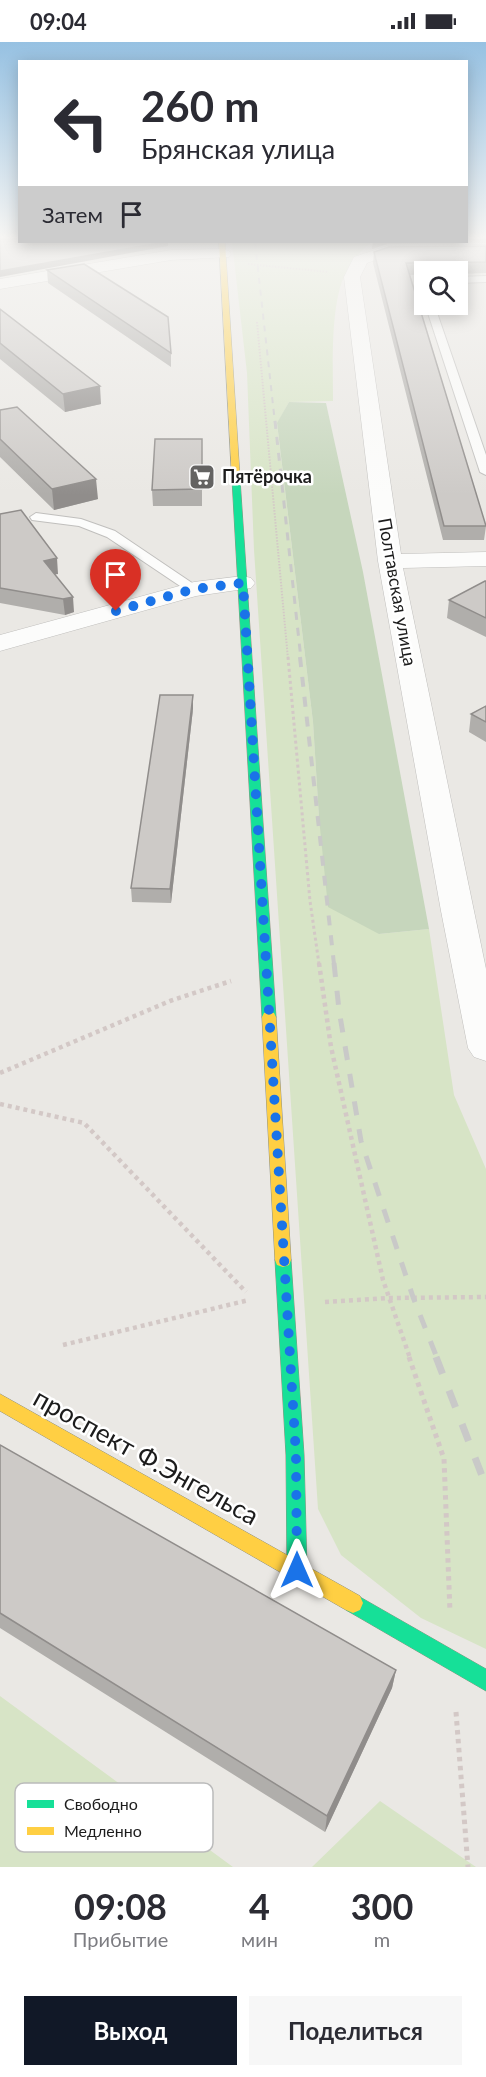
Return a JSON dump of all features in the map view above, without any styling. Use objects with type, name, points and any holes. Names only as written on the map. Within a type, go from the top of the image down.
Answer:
[{"type":"street","points":[[227,324],[296,1455],[297,1570]]},
{"type":"street","name":"Полтавская улица","points":[[358,324],[390,561],[457,911],[486,1048]]},
{"type":"street","points":[[390,561],[486,559]]},
{"type":"street","points":[[0,643],[194,589],[243,583]]},
{"type":"street","name":"проспект Ф.Энгельса","points":[[0,1402],[297,1570],[486,1681]]},
{"type":"lane","points":[[436,324],[486,472]]},
{"type":"lane","points":[[36,517],[81,523],[111,534],[194,589]]},
{"type":"path","points":[[256,324],[312,912],[331,1047],[383,1280],[444,1459],[453,1662],[468,1867]]},
{"type":"path","points":[[0,1073],[170,1001],[266,969]]},
{"type":"path","points":[[0,1104],[84,1123],[253,1299],[63,1345]]},
{"type":"path","points":[[287,1305],[389,1298],[486,1297]]},
{"type":"green space","points":[[241,324],[334,324],[333,401],[289,402],[277,424],[313,722],[319,818],[379,934],[429,929],[454,1095],[486,1169],[486,1649],[421,1618],[341,1555],[318,1509],[254,550],[247,373]]},
{"type":"green space","points":[[289,402],[326,403],[363,572],[429,929],[379,934],[328,907],[313,722],[277,423]]},
{"type":"green space","points":[[0,1696],[119,1783],[15,1783],[15,1852],[213,1852],[233,1867],[0,1867]]},
{"type":"green space","points":[[380,1801],[476,1867],[312,1867]]},
{"type":"building","points":[[0,324],[20,324],[100,386],[63,394],[0,343]]},
{"type":"building","points":[[128,324],[169,324],[171,353]]},
{"type":"building","points":[[392,324],[425,324],[486,526],[444,526]]},
{"type":"building","points":[[17,407],[96,479],[52,489],[0,439],[0,410]]},
{"type":"building","points":[[155,439],[202,439],[202,489],[152,490]]},
{"type":"building","points":[[21,510],[57,558],[44,561],[73,597],[63,599],[0,588],[0,514]]},
{"type":"building","points":[[485,581],[486,618],[449,600]]},
{"type":"building","points":[[160,695],[193,695],[170,889],[131,888]]},
{"type":"building","points":[[486,706],[486,722],[471,714]]},
{"type":"building","points":[[0,1445],[396,1670],[327,1816],[0,1613]]},
{"type":"railway","points":[[264,324],[275,423]]},
{"type":"railway","points":[[275,421],[301,659]]},
{"type":"railway","points":[[300,657],[334,964]]},
{"type":"railway","points":[[334,963],[339,1010],[361,1141],[413,1297],[437,1358]]},
{"type":"railway","points":[[436,1357],[486,1486]]},
{"type":"traffic: fast","points":[[236,479],[269,1017]]},
{"type":"traffic: fast","points":[[283,1260],[295,1455],[297,1570]]},
{"type":"traffic: fast","points":[[353,1603],[486,1681]]},
{"type":"traffic: slow","points":[[227,324],[236,479]]},
{"type":"traffic: slow","points":[[269,1017],[283,1260]]},
{"type":"traffic: slow","points":[[0,1402],[353,1603]]},
{"type":"place","name":"Пятёрочка","points":[[202,477]]},
{"type":"route","points":[[116,611],[194,589],[243,583],[296,1455],[297,1570]]}]
